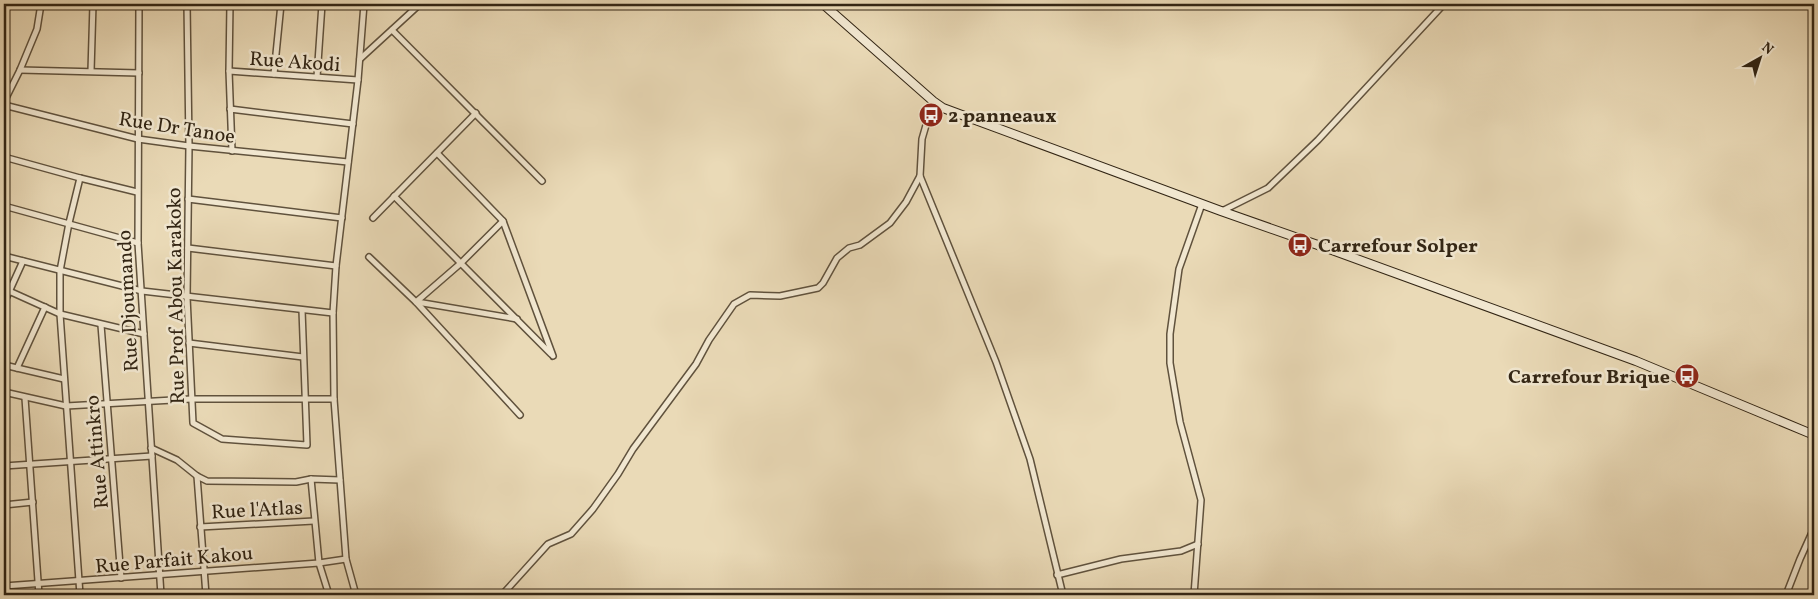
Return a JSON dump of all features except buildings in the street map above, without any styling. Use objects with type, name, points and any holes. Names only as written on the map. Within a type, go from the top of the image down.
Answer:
[{"type":"street","points":[[4,103],[37,29],[41,4]]},
{"type":"street","points":[[91,71],[93,4]]},
{"type":"street","name":"Rue Djoumando","points":[[139,4],[138,243],[161,595]]},
{"type":"street","name":"Rue Prof Abou Karakoko","points":[[186,4],[189,146],[187,297],[193,423],[222,440],[307,445],[302,310]]},
{"type":"street","points":[[230,4],[229,71],[232,151]]},
{"type":"street","points":[[274,74],[281,4]]},
{"type":"street","points":[[317,77],[322,4]]},
{"type":"street","points":[[356,595],[346,559],[334,399],[333,313],[336,266],[358,80],[364,4]]},
{"type":"street","points":[[360,59],[420,4]]},
{"type":"street","points":[[822,4],[932,102],[963,117],[1636,361],[1814,435]]},
{"type":"street","points":[[1221,211],[1268,188],[1318,140],[1444,4]]},
{"type":"street","points":[[392,30],[542,181]]},
{"type":"street","points":[[20,70],[139,73]]},
{"type":"street","name":"Rue Akodi","points":[[229,71],[358,80]]},
{"type":"street","points":[[502,595],[548,544],[571,534],[593,509],[633,449],[696,364],[709,340],[734,304],[750,295],[780,296],[818,288],[823,283],[837,258],[849,248],[860,245],[890,223],[906,202],[920,176],[922,139],[932,102]]},
{"type":"street","name":"Rue Dr Tanoe","points":[[4,103],[138,139],[232,151],[348,162]]},
{"type":"street","points":[[230,109],[353,124]]},
{"type":"street","points":[[373,218],[476,113]]},
{"type":"street","points":[[394,196],[553,356],[503,221],[437,153]]},
{"type":"street","points":[[4,157],[137,192]]},
{"type":"street","points":[[920,176],[996,362],[1030,459],[1062,595]]},
{"type":"street","points":[[80,178],[60,272],[60,314],[64,379],[80,595]]},
{"type":"street","points":[[188,199],[342,218]]},
{"type":"street","points":[[1192,595],[1201,500],[1180,422],[1170,363],[1170,334],[1179,269],[1202,204]]},
{"type":"street","points":[[4,206],[138,243]]},
{"type":"street","points":[[416,302],[461,263],[503,221]]},
{"type":"street","points":[[188,248],[336,266]]},
{"type":"street","points":[[4,256],[60,272],[142,291],[333,313]]},
{"type":"street","points":[[369,257],[416,302],[520,415]]},
{"type":"street","points":[[4,303],[23,261]]},
{"type":"street","points":[[9,291],[60,314],[144,334]]},
{"type":"street","points":[[416,302],[516,319]]},
{"type":"street","points":[[17,368],[45,307]]},
{"type":"street","name":"Rue Attinkro","points":[[101,325],[121,578]]},
{"type":"street","points":[[189,343],[303,357]]},
{"type":"street","points":[[4,365],[64,379]]},
{"type":"street","points":[[4,392],[66,406],[148,400],[334,399]]},
{"type":"street","points":[[25,398],[38,595]]},
{"type":"street","points":[[151,448],[177,460],[197,476],[207,481],[296,482],[311,479],[340,480]]},
{"type":"street","points":[[4,466],[152,456]]},
{"type":"street","points":[[197,476],[206,595]]},
{"type":"street","points":[[311,479],[319,563],[329,595]]},
{"type":"street","points":[[4,505],[33,502]]},
{"type":"street","name":"Rue l'Atlas","points":[[200,526],[314,521]]},
{"type":"street","points":[[1786,595],[1814,528]]},
{"type":"street","points":[[1057,576],[1121,559],[1182,551],[1198,544]]},
{"type":"street","name":"Rue Parfait Kakou","points":[[4,586],[319,563],[346,559]]},
{"type":"place","name":"2 panneaux","points":[[931,115]]},
{"type":"place","name":"Carrefour Solper","points":[[1300,245]]},
{"type":"place","name":"Carrefour Brique","points":[[1687,376]]}]
